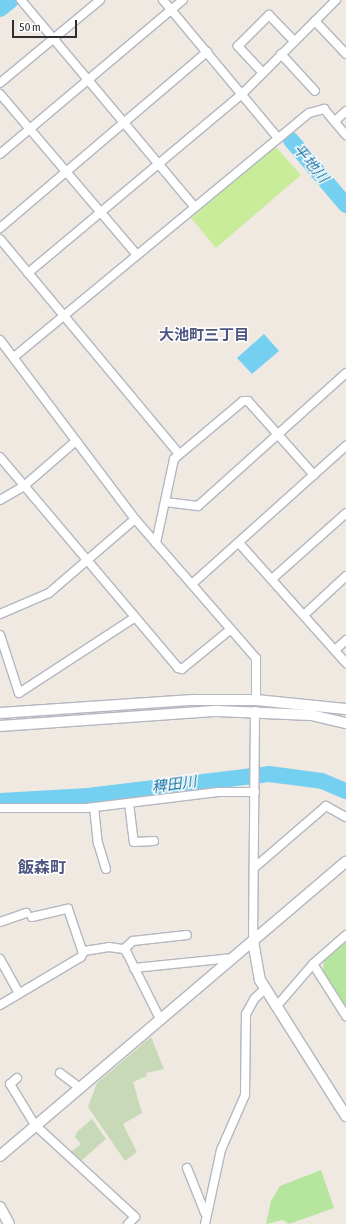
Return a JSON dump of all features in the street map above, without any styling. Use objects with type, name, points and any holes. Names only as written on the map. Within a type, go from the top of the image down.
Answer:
[{"type":"street","points":[[22,0],[194,206]]},
{"type":"street","points":[[0,83],[100,0]]},
{"type":"street","points":[[163,0],[277,137]]},
{"type":"street","points":[[0,154],[183,0]]},
{"type":"street","points":[[28,273],[242,94],[315,21],[332,1]]},
{"type":"street","points":[[263,72],[238,46],[270,15],[294,41]]},
{"type":"street","points":[[315,21],[346,54]]},
{"type":"street","points":[[0,228],[206,52]]},
{"type":"street","points":[[281,54],[315,91]]},
{"type":"street","points":[[0,94],[136,254]]},
{"type":"street","points":[[14,357],[277,137],[283,136],[308,113],[320,108],[335,121],[346,135]]},
{"type":"street","points":[[335,121],[346,111]]},
{"type":"street","points":[[0,239],[179,454]]},
{"type":"street","points":[[0,340],[135,519],[256,658],[256,700]]},
{"type":"street","points":[[165,502],[198,506],[346,373]]},
{"type":"street","points":[[156,543],[174,459],[243,401],[248,401],[314,475]]},
{"type":"street","points":[[0,500],[24,486],[76,441]]},
{"type":"street","points":[[192,584],[344,450]]},
{"type":"street","points":[[0,457],[88,560],[134,618],[182,669],[231,629]]},
{"type":"street","points":[[272,579],[346,513]]},
{"type":"street","points":[[0,614],[48,593],[135,519]]},
{"type":"street","points":[[239,543],[346,663]]},
{"type":"street","points":[[304,615],[346,576]]},
{"type":"street","points":[[0,636],[19,693],[134,618]]},
{"type":"street","points":[[335,650],[346,640]]},
{"type":"street","points":[[0,714],[256,700],[346,708]]},
{"type":"street","points":[[0,726],[255,710],[311,715],[346,723]]},
{"type":"street","points":[[255,710],[256,762],[253,941],[260,980],[346,1116]]},
{"type":"street","points":[[0,808],[94,807],[218,792],[255,790]]},
{"type":"street","points":[[129,803],[134,842],[154,841]]},
{"type":"street","points":[[254,868],[326,806],[346,817]]},
{"type":"street","points":[[94,807],[98,843],[106,869]]},
{"type":"street","points":[[0,1156],[346,862]]},
{"type":"street","points":[[0,922],[29,915],[68,909],[83,953]]},
{"type":"street","points":[[0,1005],[18,992],[83,953],[109,947],[124,949],[133,941],[187,935]]},
{"type":"street","points":[[276,1007],[313,964],[346,935]]},
{"type":"street","points":[[124,949],[160,1019]]},
{"type":"street","points":[[134,968],[233,958]]},
{"type":"street","points":[[0,959],[18,992]]},
{"type":"street","points":[[313,964],[346,1016]]},
{"type":"street","points":[[205,1224],[205,1213],[221,1150],[245,1095],[246,1014],[255,998],[265,989]]},
{"type":"street","points":[[60,1073],[80,1088]]},
{"type":"street","points":[[17,1078],[10,1084],[35,1125],[135,1217],[128,1224]]},
{"type":"street","points":[[186,1168],[205,1213]]},
{"type":"street","points":[[0,1207],[9,1224]]},
{"type":"green space","points":[[275,146],[301,175],[216,248],[191,218]]},
{"type":"green space","points":[[346,941],[346,1007],[323,971],[324,960]]},
{"type":"green space","points":[[151,1037],[164,1069],[146,1073],[147,1076],[133,1082],[142,1113],[123,1124],[137,1152],[125,1161],[88,1107],[97,1083]]},
{"type":"green space","points":[[92,1119],[106,1139],[81,1161],[71,1152],[81,1144],[75,1137],[77,1132]]},
{"type":"green space","points":[[321,1170],[334,1208],[289,1224],[283,1220],[266,1224],[271,1201],[280,1186]]},
{"type":"water","points":[[264,334],[279,351],[252,374],[237,358]]},
{"type":"waterway","name":"平地川","points":[[0,9],[11,0]]},
{"type":"waterway","name":"平地川","points":[[291,140],[346,205]]},
{"type":"waterway","name":"稗田川","points":[[0,801],[88,796],[269,774],[322,781],[346,791]]},
{"type":"district","name":"大池町三丁目","points":[[204,335]]},
{"type":"district","name":"飯森町","points":[[42,867]]}]
